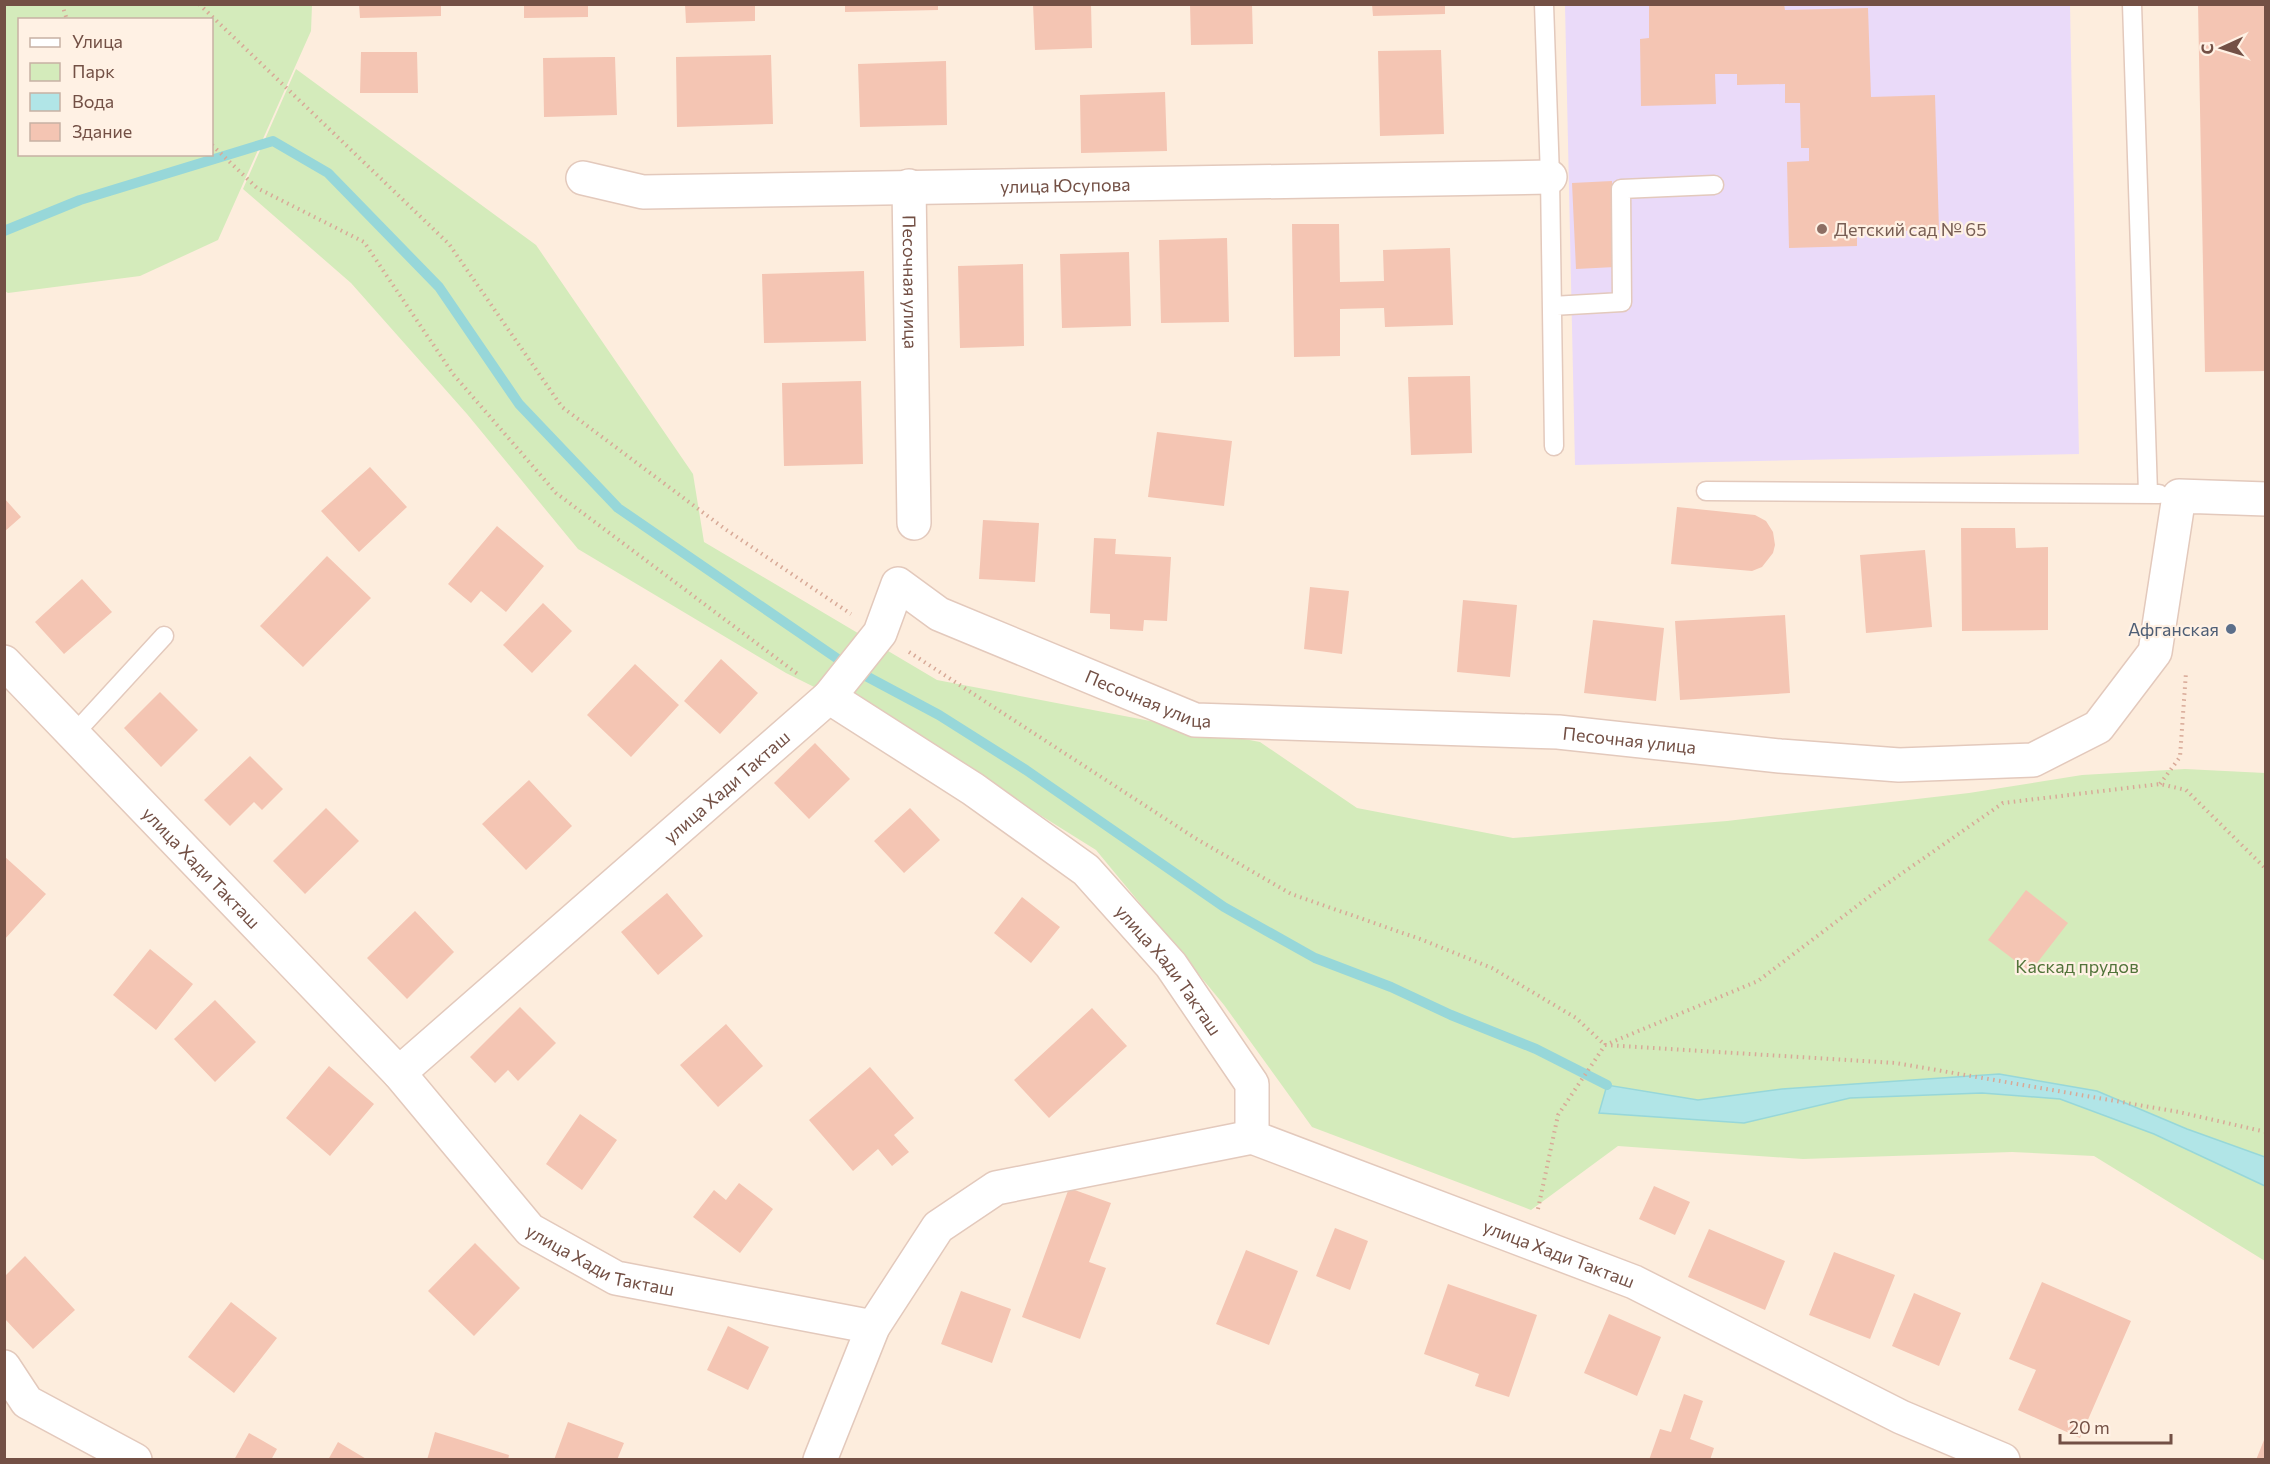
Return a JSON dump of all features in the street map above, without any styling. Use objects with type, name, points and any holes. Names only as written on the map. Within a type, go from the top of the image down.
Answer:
[{"type":"street","name":"улица Юсупова","points":[[582,178],[643,192],[1550,177]]},
{"type":"street","name":"Песочная улица","points":[[909,186],[914,523]]},
{"type":"street","name":"Песочная улица","points":[[880,633],[898,584],[939,614],[1195,720],[1558,732],[1899,765],[2033,760],[2098,728],[2155,652],[2164,495]]},
{"type":"street","points":[[2164,495],[2265,499]]},
{"type":"street","points":[[829,697],[880,633]]},
{"type":"street","name":"улица Хади Такташ","points":[[4,662],[399,1073],[530,1230],[616,1278],[873,1327]]},
{"type":"street","name":"улица Хади Такташ","points":[[399,1073],[829,697],[973,789],[1086,870],[1171,965],[1252,1084],[1252,1137],[1634,1282],[1902,1417],[2003,1460]]},
{"type":"street","points":[[820,1460],[873,1327],[938,1227],[996,1188],[1252,1137]]},
{"type":"street","points":[[4,1367],[27,1402],[135,1460]]},
{"type":"lane","points":[[1544,4],[1550,177],[1554,446]]},
{"type":"lane","points":[[1706,491],[2164,495],[2132,4]]},
{"type":"lane","points":[[1552,306],[1622,302],[1621,189],[1714,185]]},
{"type":"lane","points":[[74,734],[164,636]]},
{"type":"path","points":[[200,4],[449,244],[562,407],[725,529],[880,633],[1195,838],[1291,894],[1420,939],[1492,968],[1576,1018],[1605,1045],[1896,1062],[2179,1112],[2265,1132]]},
{"type":"path","points":[[213,146],[257,188],[364,242],[453,374],[556,493],[829,697]]},
{"type":"path","points":[[1531,1243],[1558,1115],[1605,1045],[1758,981],[1878,890],[2002,802],[2160,784],[2186,790],[2265,869]]},
{"type":"shaded area","name":"Детский сад № 65","points":[[1565,5],[2070,5],[2079,454],[1575,465]]},
{"type":"green space","points":[[5,4],[312,5],[311,31],[218,240],[140,276],[8,293],[5,291]]},
{"type":"green space","name":"Каскад прудов","points":[[296,69],[536,245],[693,474],[704,542],[937,680],[1260,742],[1357,808],[1513,838],[1727,821],[1969,793],[2082,775],[2185,769],[2265,773],[2265,1261],[2094,1156],[2012,1152],[1803,1159],[1618,1146],[1531,1210],[1312,1127],[1224,1005],[1096,850],[915,737],[786,673],[578,549],[467,414],[351,283],[243,189]]},
{"type":"water","points":[[1999,1074],[2097,1091],[2187,1129],[2265,1157],[2265,1186],[2154,1134],[2060,1099],[1982,1093],[1850,1098],[1744,1123],[1599,1113],[1607,1085],[1698,1100],[1782,1089]]},
{"type":"building","points":[[359,4],[441,4],[441,16],[360,18]]},
{"type":"building","points":[[524,4],[588,4],[588,17],[524,18]]},
{"type":"building","points":[[685,4],[755,4],[755,21],[686,23]]},
{"type":"building","points":[[845,4],[938,4],[938,10],[845,12]]},
{"type":"building","points":[[1033,4],[1091,4],[1092,48],[1035,50]]},
{"type":"building","points":[[1190,4],[1252,4],[1253,44],[1191,45]]},
{"type":"building","points":[[1372,4],[1445,4],[1445,14],[1373,16]]},
{"type":"building","points":[[1649,4],[1784,4],[1785,10],[1868,8],[1871,97],[1935,95],[1939,230],[1857,232],[1857,246],[1789,248],[1787,162],[1809,161],[1809,148],[1801,148],[1800,103],[1785,103],[1785,84],[1737,85],[1737,74],[1715,74],[1716,104],[1641,106],[1640,39],[1649,38]]},
{"type":"building","points":[[2198,4],[2264,4],[2266,371],[2205,372]]},
{"type":"building","points":[[1441,50],[1444,134],[1380,136],[1378,51]]},
{"type":"building","points":[[361,52],[417,52],[418,93],[360,93]]},
{"type":"building","points":[[771,55],[773,124],[677,127],[676,57]]},
{"type":"building","points":[[615,57],[617,115],[544,117],[543,58]]},
{"type":"building","points":[[946,61],[947,125],[860,127],[858,64]]},
{"type":"building","points":[[1165,92],[1167,151],[1081,153],[1080,95]]},
{"type":"building","points":[[1612,181],[1615,267],[1576,269],[1572,183]]},
{"type":"building","points":[[1292,224],[1339,224],[1340,282],[1384,281],[1383,250],[1450,248],[1453,325],[1385,327],[1384,308],[1340,309],[1340,356],[1294,357]]},
{"type":"building","points":[[1227,238],[1229,322],[1161,323],[1159,240]]},
{"type":"building","points":[[1129,252],[1131,326],[1062,328],[1060,254]]},
{"type":"building","points":[[1023,264],[1024,346],[960,348],[958,266]]},
{"type":"building","points":[[864,271],[866,341],[764,343],[762,274]]},
{"type":"building","points":[[1470,376],[1472,453],[1411,455],[1408,377]]},
{"type":"building","points":[[861,381],[863,464],[784,466],[782,383]]},
{"type":"building","points":[[1157,432],[1232,441],[1224,506],[1148,497]]},
{"type":"building","points":[[370,467],[407,507],[359,552],[321,511]]},
{"type":"building","points":[[4,498],[21,517],[4,532]]},
{"type":"building","points":[[1677,507],[1755,515],[1766,521],[1773,532],[1775,545],[1773,553],[1762,567],[1752,571],[1671,564]]},
{"type":"building","points":[[983,520],[1039,523],[1035,582],[979,579]]},
{"type":"building","points":[[497,526],[544,566],[506,612],[481,591],[471,603],[448,584]]},
{"type":"building","points":[[1961,528],[2015,528],[2016,548],[2048,547],[2048,630],[1962,631]]},
{"type":"building","points":[[1094,538],[1116,539],[1115,554],[1171,557],[1167,621],[1144,620],[1143,631],[1110,629],[1110,614],[1090,613]]},
{"type":"building","points":[[1925,550],[1932,627],[1866,633],[1860,555]]},
{"type":"building","points":[[327,556],[371,598],[303,667],[260,626]]},
{"type":"building","points":[[82,579],[112,612],[64,654],[35,622]]},
{"type":"building","points":[[1310,587],[1349,591],[1342,654],[1304,649]]},
{"type":"building","points":[[1463,600],[1517,605],[1510,677],[1457,672]]},
{"type":"building","points":[[543,603],[572,631],[532,673],[503,645]]},
{"type":"building","points":[[1785,615],[1790,693],[1680,700],[1675,621]]},
{"type":"building","points":[[1593,620],[1664,628],[1656,701],[1584,693]]},
{"type":"building","points":[[721,659],[758,693],[720,734],[684,701]]},
{"type":"building","points":[[635,664],[679,705],[631,757],[587,715]]},
{"type":"building","points":[[160,692],[198,730],[161,767],[124,728]]},
{"type":"building","points":[[815,743],[850,779],[809,819],[774,783]]},
{"type":"building","points":[[250,756],[283,789],[262,810],[254,802],[230,826],[204,800]]},
{"type":"building","points":[[529,780],[572,826],[526,870],[482,824]]},
{"type":"building","points":[[326,808],[359,841],[305,894],[273,861]]},
{"type":"building","points":[[910,808],[940,840],[904,873],[874,841]]},
{"type":"building","points":[[4,856],[46,894],[4,940]]},
{"type":"building","points":[[2026,890],[2068,923],[2030,972],[1988,940]]},
{"type":"building","points":[[667,893],[703,936],[658,975],[621,932]]},
{"type":"building","points":[[1022,897],[1060,927],[1031,963],[994,933]]},
{"type":"building","points":[[415,911],[454,952],[407,999],[367,958]]},
{"type":"building","points":[[150,949],[193,984],[156,1030],[113,995]]},
{"type":"building","points":[[215,1000],[256,1042],[215,1082],[174,1039]]},
{"type":"building","points":[[520,1007],[556,1043],[518,1081],[508,1070],[495,1083],[470,1057]]},
{"type":"building","points":[[1092,1008],[1127,1046],[1049,1118],[1014,1080]]},
{"type":"building","points":[[726,1024],[763,1066],[718,1107],[680,1065]]},
{"type":"building","points":[[329,1066],[374,1104],[330,1156],[286,1118]]},
{"type":"building","points":[[870,1067],[914,1118],[894,1135],[909,1152],[892,1166],[878,1149],[853,1171],[809,1120]]},
{"type":"building","points":[[580,1114],[617,1140],[582,1190],[546,1164]]},
{"type":"building","points":[[739,1183],[773,1209],[740,1253],[693,1217],[714,1190],[726,1200]]},
{"type":"building","points":[[1654,1186],[1690,1202],[1675,1235],[1639,1219]]},
{"type":"building","points":[[1069,1188],[1111,1203],[1089,1262],[1106,1268],[1080,1339],[1022,1317]]},
{"type":"building","points":[[1335,1228],[1368,1241],[1350,1290],[1316,1276]]},
{"type":"building","points":[[1709,1229],[1785,1261],[1765,1310],[1688,1277]]},
{"type":"building","points":[[475,1243],[520,1288],[474,1336],[428,1291]]},
{"type":"building","points":[[1246,1250],[1298,1271],[1269,1345],[1216,1324]]},
{"type":"building","points":[[1834,1252],[1895,1275],[1870,1339],[1809,1315]]},
{"type":"building","points":[[25,1256],[75,1310],[33,1349],[5,1319],[5,1276]]},
{"type":"building","points":[[2042,1282],[2131,1321],[2080,1438],[2018,1410],[2036,1370],[2009,1359]]},
{"type":"building","points":[[1448,1284],[1537,1315],[1509,1397],[1475,1386],[1479,1374],[1424,1354]]},
{"type":"building","points":[[961,1291],[1011,1309],[992,1363],[941,1344]]},
{"type":"building","points":[[1914,1293],[1961,1313],[1939,1366],[1892,1346]]},
{"type":"building","points":[[231,1302],[277,1338],[234,1393],[188,1357]]},
{"type":"building","points":[[1609,1314],[1661,1337],[1637,1396],[1584,1373]]},
{"type":"building","points":[[728,1326],[769,1347],[748,1390],[707,1370]]},
{"type":"building","points":[[1684,1394],[1703,1401],[1690,1439],[1714,1448],[1710,1460],[1649,1460],[1660,1429],[1671,1432]]},
{"type":"building","points":[[568,1422],[624,1443],[617,1460],[554,1460]]},
{"type":"building","points":[[435,1432],[509,1455],[508,1460],[427,1460]]},
{"type":"building","points":[[249,1433],[277,1449],[271,1460],[234,1460]]},
{"type":"building","points":[[2264,1440],[2266,1460],[2256,1460]]},
{"type":"building","points":[[338,1442],[368,1460],[328,1460]]},
{"type":"waterway","points":[[4,231],[80,200],[273,141],[328,173],[439,287],[519,404],[618,508],[851,668],[939,715],[1026,770],[1224,907],[1315,958],[1391,987],[1451,1015],[1536,1049],[1607,1085]]},
{"type":"place","name":"Детский сад № 65","points":[[1822,229]]},
{"type":"place","name":"Афганская","points":[[2231,629]]}]
